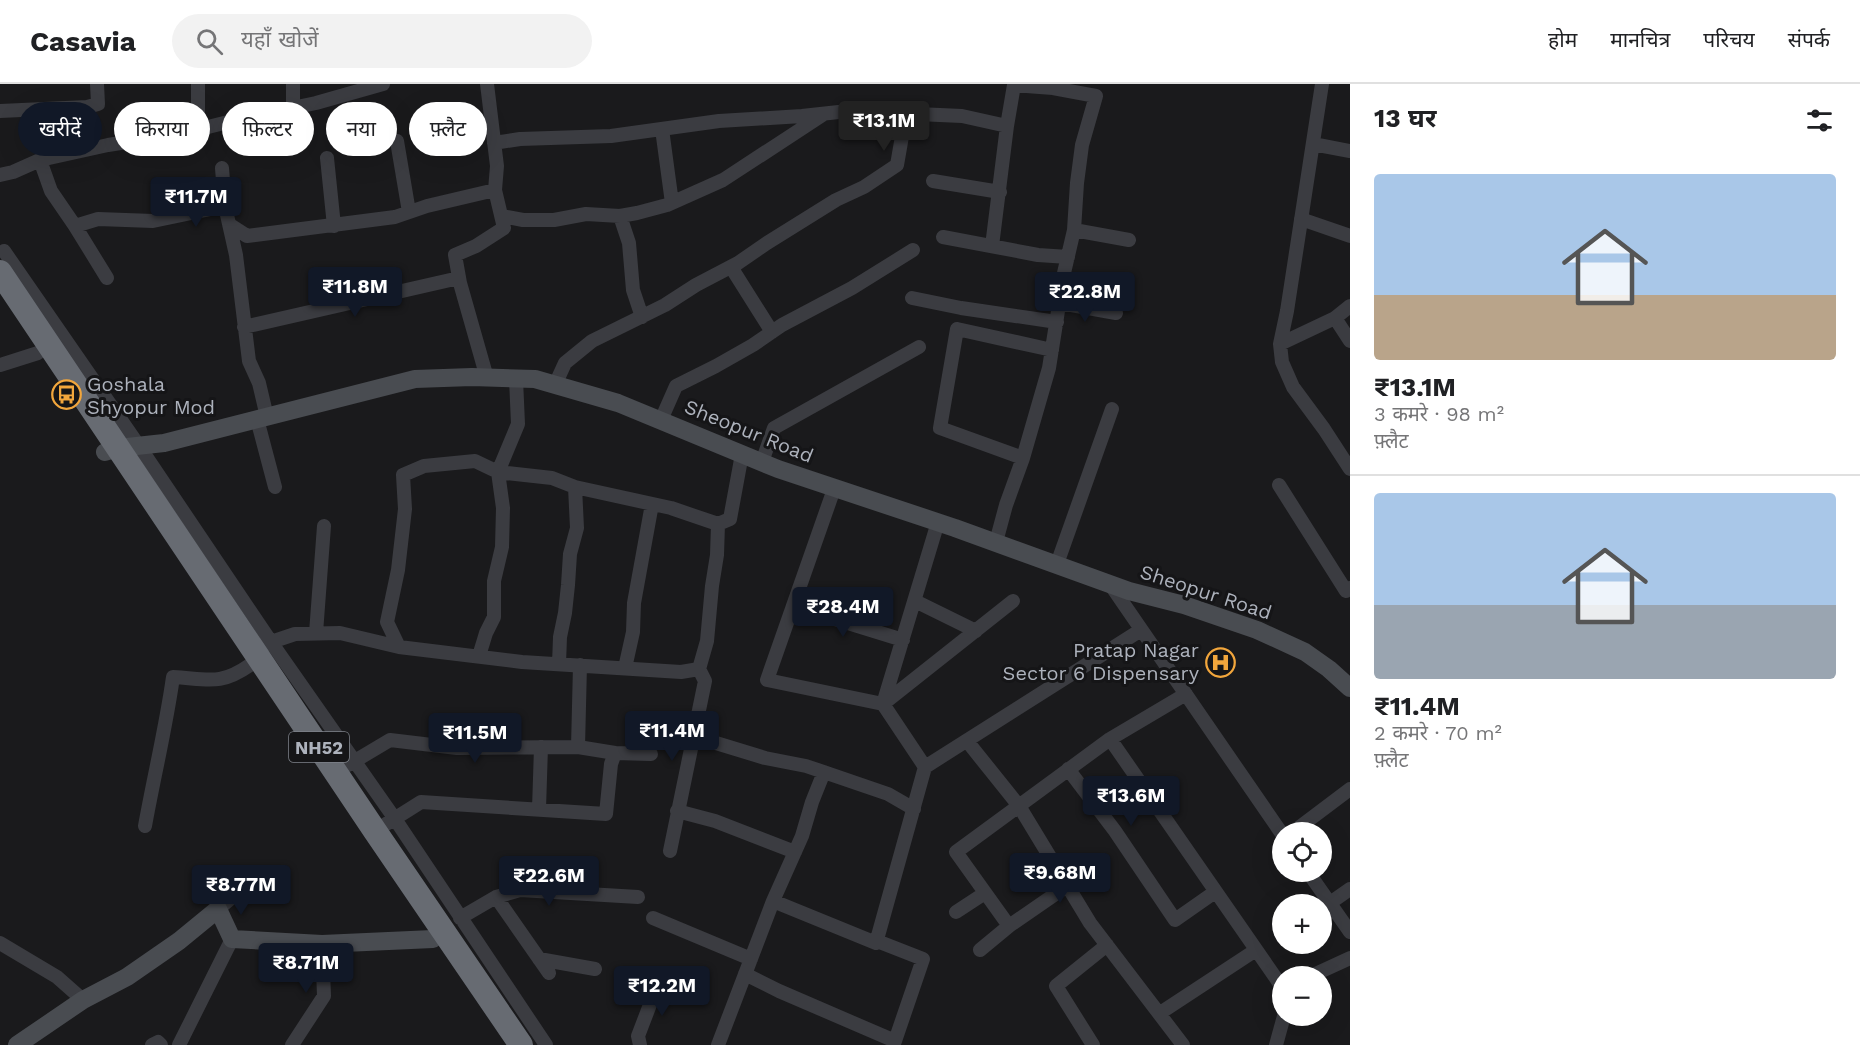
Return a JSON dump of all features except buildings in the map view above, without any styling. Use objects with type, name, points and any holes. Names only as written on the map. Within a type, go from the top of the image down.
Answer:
[{"type":"highway","name":"NH52","points":[[2,261],[121,449],[258,652],[433,939],[505,1045]]},
{"type":"highway","name":"NH52","points":[[0,300],[38,353],[121,449]]},
{"type":"highway","name":"NH52","points":[[258,652],[345,766],[385,825],[521,1045]]},
{"type":"street","points":[[0,111],[98,104],[97,84]]},
{"type":"street","points":[[198,84],[198,102]]},
{"type":"street","points":[[293,84],[293,102]]},
{"type":"street","points":[[487,84],[497,166],[495,190],[504,228],[476,246],[454,255],[487,378]]},
{"type":"street","points":[[1322,84],[1280,344],[1282,362],[1293,387],[1350,469]]},
{"type":"street","points":[[314,102],[378,85]]},
{"type":"street","points":[[992,246],[1014,85],[1053,88],[1096,96],[1082,145],[1074,230],[1052,350],[1039,407],[996,542]]},
{"type":"street","points":[[494,143],[520,139],[611,135],[719,121],[857,110],[962,116],[1007,126]]},
{"type":"street","points":[[502,216],[523,220],[554,220],[586,214],[620,216],[672,203],[723,180],[825,113]]},
{"type":"street","points":[[555,385],[565,363],[592,341],[642,317],[730,267],[836,200],[864,187],[897,165],[905,119],[893,113]]},
{"type":"street","points":[[662,129],[672,203]]},
{"type":"street","points":[[397,141],[409,212]]},
{"type":"street","points":[[0,175],[40,160],[114,144]]},
{"type":"street","points":[[1312,144],[1350,151]]},
{"type":"street","points":[[327,158],[334,226]]},
{"type":"street","points":[[40,160],[51,191],[107,278]]},
{"type":"street","points":[[222,168],[225,207],[230,225],[249,361],[260,383],[262,418],[275,487]]},
{"type":"street","points":[[933,181],[1000,192]]},
{"type":"street","points":[[230,225],[247,236],[334,226],[395,217],[495,190]]},
{"type":"street","points":[[75,226],[98,219],[153,221],[225,207]]},
{"type":"street","points":[[620,216],[629,243],[633,290],[642,317]]},
{"type":"street","points":[[1301,219],[1350,236]]},
{"type":"street","points":[[1074,230],[1129,240]]},
{"type":"street","points":[[943,237],[1038,255],[1068,257]]},
{"type":"street","points":[[661,420],[676,386],[753,345],[913,250]]},
{"type":"street","points":[[730,267],[772,332]]},
{"type":"street","points":[[244,327],[459,278]]},
{"type":"street","points":[[912,298],[961,308],[1057,322]]},
{"type":"street","points":[[1060,303],[1116,313]]},
{"type":"street","points":[[1280,344],[1335,318],[1350,306]]},
{"type":"street","points":[[1335,318],[1350,342]]},
{"type":"street","points":[[1023,458],[940,428],[957,329],[1052,350]]},
{"type":"street","points":[[762,462],[774,428],[919,347]]},
{"type":"street","points":[[0,365],[38,353]]},
{"type":"street","name":"Sheopur Road","points":[[121,449],[164,443],[415,379],[535,379],[618,403],[834,489],[938,522],[1110,584],[1184,605],[1257,630],[1305,652],[1350,688]]},
{"type":"street","points":[[479,656],[494,617],[494,581],[502,546],[503,508],[498,472],[518,424],[516,379]]},
{"type":"street","points":[[1057,564],[1112,409]]},
{"type":"street","points":[[399,647],[387,622],[398,570],[405,509],[403,475],[424,466],[475,461],[498,472],[552,478],[575,487],[652,504],[718,524],[730,519],[742,454]]},
{"type":"street","points":[[1279,485],[1346,591],[1350,588]]},
{"type":"street","points":[[559,664],[570,554],[577,528],[575,487]]},
{"type":"street","points":[[834,489],[767,680],[883,704],[925,767]]},
{"type":"street","points":[[625,668],[633,632],[634,603],[652,504]]},
{"type":"street","points":[[883,704],[938,522]]},
{"type":"street","points":[[670,851],[705,681],[699,669],[707,641],[717,555],[718,524]]},
{"type":"street","points":[[316,633],[324,526]]},
{"type":"street","points":[[1110,584],[1274,822]]},
{"type":"street","points":[[915,601],[976,631]]},
{"type":"street","points":[[883,704],[1013,601]]},
{"type":"street","points":[[793,606],[903,639]]},
{"type":"street","points":[[877,941],[925,767],[1141,630]]},
{"type":"street","points":[[145,826],[157,761],[164,739],[173,677],[220,681],[238,673],[258,652],[295,634],[340,633],[399,647],[522,662],[681,672],[699,669]]},
{"type":"street","points":[[578,747],[580,665]]},
{"type":"street","points":[[1010,926],[956,852],[1110,739],[1186,694]]},
{"type":"street","points":[[693,736],[765,758],[806,766],[888,794],[915,809]]},
{"type":"street","points":[[1110,739],[1272,973]]},
{"type":"street","points":[[345,766],[390,740],[457,748],[578,747],[615,753],[651,754]]},
{"type":"street","points":[[967,741],[1019,806],[1090,923],[1183,1045]]},
{"type":"street","points":[[540,809],[542,747]]},
{"type":"street","points":[[546,1045],[460,918],[385,825],[421,802],[606,814],[611,764],[615,753]]},
{"type":"street","points":[[1068,769],[1115,831],[1175,920],[1215,892]]},
{"type":"street","points":[[718,1045],[773,901],[795,852],[824,772]]},
{"type":"street","points":[[1306,822],[1350,789]]},
{"type":"street","points":[[677,811],[715,821],[795,852]]},
{"type":"street","points":[[17,1045],[83,1000],[127,978],[178,941],[242,889],[266,874]]},
{"type":"street","points":[[980,950],[1068,886]]},
{"type":"street","points":[[1332,902],[1350,889]]},
{"type":"street","points":[[460,918],[496,897],[520,890],[638,897]]},
{"type":"street","points":[[956,912],[985,893]]},
{"type":"street","points":[[496,897],[549,973]]},
{"type":"street","points":[[745,974],[895,1041],[923,958],[877,941],[876,943],[773,901]]},
{"type":"street","points":[[1332,906],[1350,932]]},
{"type":"street","points":[[218,909],[232,939]]},
{"type":"street","points":[[653,918],[751,959]]},
{"type":"street","points":[[232,939],[322,944],[433,939]]},
{"type":"street","points":[[179,1045],[232,939]]},
{"type":"street","points":[[0,943],[57,978],[83,1000]]},
{"type":"street","points":[[292,1045],[324,996],[322,944]]},
{"type":"street","points":[[1093,1045],[1056,986],[1107,945]]},
{"type":"street","points":[[1160,1013],[1256,950]]},
{"type":"street","points":[[1332,966],[1350,958]]},
{"type":"street","points":[[539,959],[595,969]]},
{"type":"street","points":[[640,1045],[638,1036],[656,989]]},
{"type":"street","points":[[1276,1045],[1281,1026]]},
{"type":"street","points":[[152,1045],[158,1042],[161,1045]]},
{"type":"place","name":"Goshala Shyopur Mod","points":[[66,395]]},
{"type":"place","name":"Pratap Nagar Sector 6 Dispensary","points":[[1220,662]]}]
